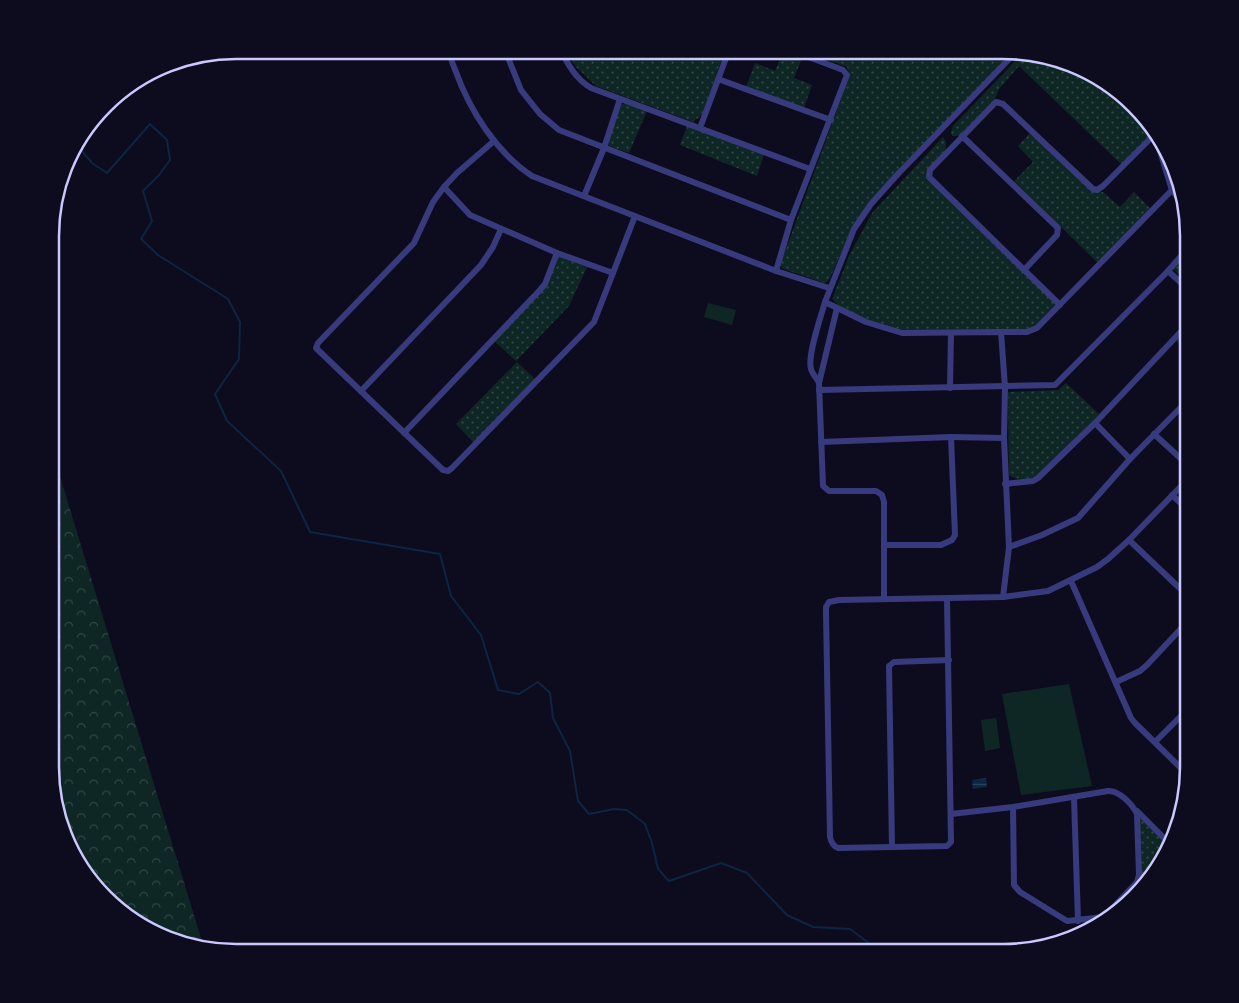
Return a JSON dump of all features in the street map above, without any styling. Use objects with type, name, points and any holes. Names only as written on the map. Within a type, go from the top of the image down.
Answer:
[{"type":"street","points":[[452,59],[467,100],[494,141],[524,171],[532,176],[776,271],[830,288]]},
{"type":"street","points":[[509,59],[521,90],[544,118],[563,132],[791,220]]},
{"type":"street","points":[[566,59],[574,73],[584,84],[591,88],[810,169]]},
{"type":"street","points":[[700,128],[726,59]]},
{"type":"street","points":[[776,271],[791,220],[847,75],[844,70],[815,59]]},
{"type":"street","points":[[819,386],[810,365],[814,340],[830,288],[854,230],[871,204],[896,176],[1009,59]]},
{"type":"street","points":[[718,79],[831,120]]},
{"type":"street","points":[[584,196],[604,148],[620,99]]},
{"type":"street","points":[[1060,305],[929,177],[930,170],[992,105],[999,102],[1097,190],[1151,138]]},
{"type":"street","points":[[962,136],[1058,228],[1057,235],[1025,269]]},
{"type":"street","points":[[494,141],[457,172],[444,187],[433,202],[414,243],[317,346],[317,349],[441,469],[445,471],[450,470],[594,322],[635,216]]},
{"type":"street","points":[[1163,159],[1172,190],[1175,194]]},
{"type":"street","points":[[444,187],[467,213],[557,253],[613,273]]},
{"type":"street","points":[[825,302],[866,322],[902,333],[1027,332],[1036,328],[1060,305],[1172,190]]},
{"type":"street","points":[[361,391],[481,265],[493,247],[501,229]]},
{"type":"street","points":[[404,433],[540,290],[545,284],[557,253]]},
{"type":"street","points":[[819,386],[950,388],[1055,385],[1180,258]]},
{"type":"street","points":[[1168,271],[1180,282]]},
{"type":"street","points":[[837,308],[819,386],[824,488],[829,491],[876,491],[882,495],[884,502],[884,598]]},
{"type":"street","points":[[1001,332],[1005,387],[1004,438],[1008,547],[1003,597]]},
{"type":"street","points":[[950,388],[951,333]]},
{"type":"street","points":[[1005,484],[1036,480],[1180,333]]},
{"type":"street","points":[[1008,547],[1042,536],[1078,518],[1130,459],[1180,408]]},
{"type":"street","points":[[1095,422],[1130,459]]},
{"type":"street","points":[[1154,434],[1180,458]]},
{"type":"street","points":[[821,442],[951,437],[1004,438]]},
{"type":"street","points":[[884,545],[940,545],[952,540],[954,535],[951,437]]},
{"type":"street","points":[[948,599],[952,840],[947,846],[838,848],[832,844],[830,837],[826,607],[829,602],[834,600],[884,598],[948,599],[1003,597],[1048,590],[1097,568],[1129,540],[1180,487]]},
{"type":"street","points":[[1172,495],[1180,503]]},
{"type":"street","points":[[1129,540],[1180,588]]},
{"type":"street","points":[[1070,581],[1131,718],[1180,767]]},
{"type":"street","points":[[1116,682],[1147,666],[1180,630]]},
{"type":"street","points":[[892,847],[889,666],[894,662],[949,660]]},
{"type":"street","points":[[1155,742],[1180,717]]},
{"type":"street","points":[[951,814],[1014,807],[1112,790],[1134,808],[1165,839]]},
{"type":"street","points":[[1074,797],[1078,921]]},
{"type":"street","points":[[1014,807],[1014,885],[1020,892],[1064,920],[1078,921],[1096,918]]},
{"type":"street","points":[[1134,808],[1138,818],[1139,875],[1136,883]]},
{"type":"green space","points":[[571,59],[722,59],[702,115],[693,122],[596,86],[576,67]]},
{"type":"green space","points":[[780,59],[802,59],[794,78],[812,85],[804,108],[746,87],[755,63],[775,71]]},
{"type":"green space","points":[[825,59],[1006,59],[852,229],[829,280],[825,283],[783,269],[780,265],[850,75],[847,67]]},
{"type":"green space","points":[[1017,59],[1060,68],[1092,82],[1120,103],[1150,136],[1122,165],[1019,66],[999,89],[994,101],[959,136],[952,136],[953,126]]},
{"type":"green space","points":[[625,103],[647,111],[629,153],[609,146],[608,142],[621,105]]},
{"type":"green space","points":[[687,126],[764,155],[757,176],[680,145]]},
{"type":"green space","points":[[1031,132],[1093,191],[1103,192],[1120,207],[1134,192],[1151,209],[1098,263],[1014,181],[1033,162],[1018,146]]},
{"type":"green space","points":[[943,137],[946,142],[946,149],[928,173],[1058,304],[1036,327],[1027,331],[903,332],[854,314],[832,299],[849,256],[872,213]]},
{"type":"green space","points":[[557,255],[587,267],[569,306],[516,361],[494,341],[536,298]]},
{"type":"green space","points":[[1180,262],[1180,276],[1173,269]]},
{"type":"green space","points":[[708,303],[736,310],[732,325],[704,317]]},
{"type":"green space","points":[[1180,337],[1180,345],[1176,341]]},
{"type":"green space","points":[[517,362],[535,379],[474,443],[456,424]]},
{"type":"green space","points":[[1066,383],[1099,414],[1038,476],[1024,479],[1009,475],[1008,392],[1058,390]]},
{"type":"green space","points":[[59,473],[202,941],[168,931],[147,921],[128,908],[95,875],[82,856],[68,824],[62,802],[59,779]]},
{"type":"green space","points":[[1069,684],[1092,786],[1021,795],[1002,694]]},
{"type":"green space","points":[[996,718],[1000,748],[985,751],[981,720]]},
{"type":"green space","points":[[1139,816],[1164,841],[1157,856],[1141,878]]},
{"type":"water","points":[[986,778],[987,787],[973,789],[972,780]]},
{"type":"waterway","points":[[81,150],[92,163],[107,173],[150,124],[167,140],[170,160],[159,175],[143,191],[152,221],[141,239],[158,255],[228,299],[240,322],[239,359],[215,394],[227,421],[281,471],[310,532],[440,554],[451,596],[481,635],[498,690],[519,694],[538,682],[550,693],[553,718],[570,751],[578,801],[589,814],[614,809],[627,810],[645,824],[658,869],[669,881],[721,863],[747,873],[787,915],[813,927],[850,929],[870,944]]}]
